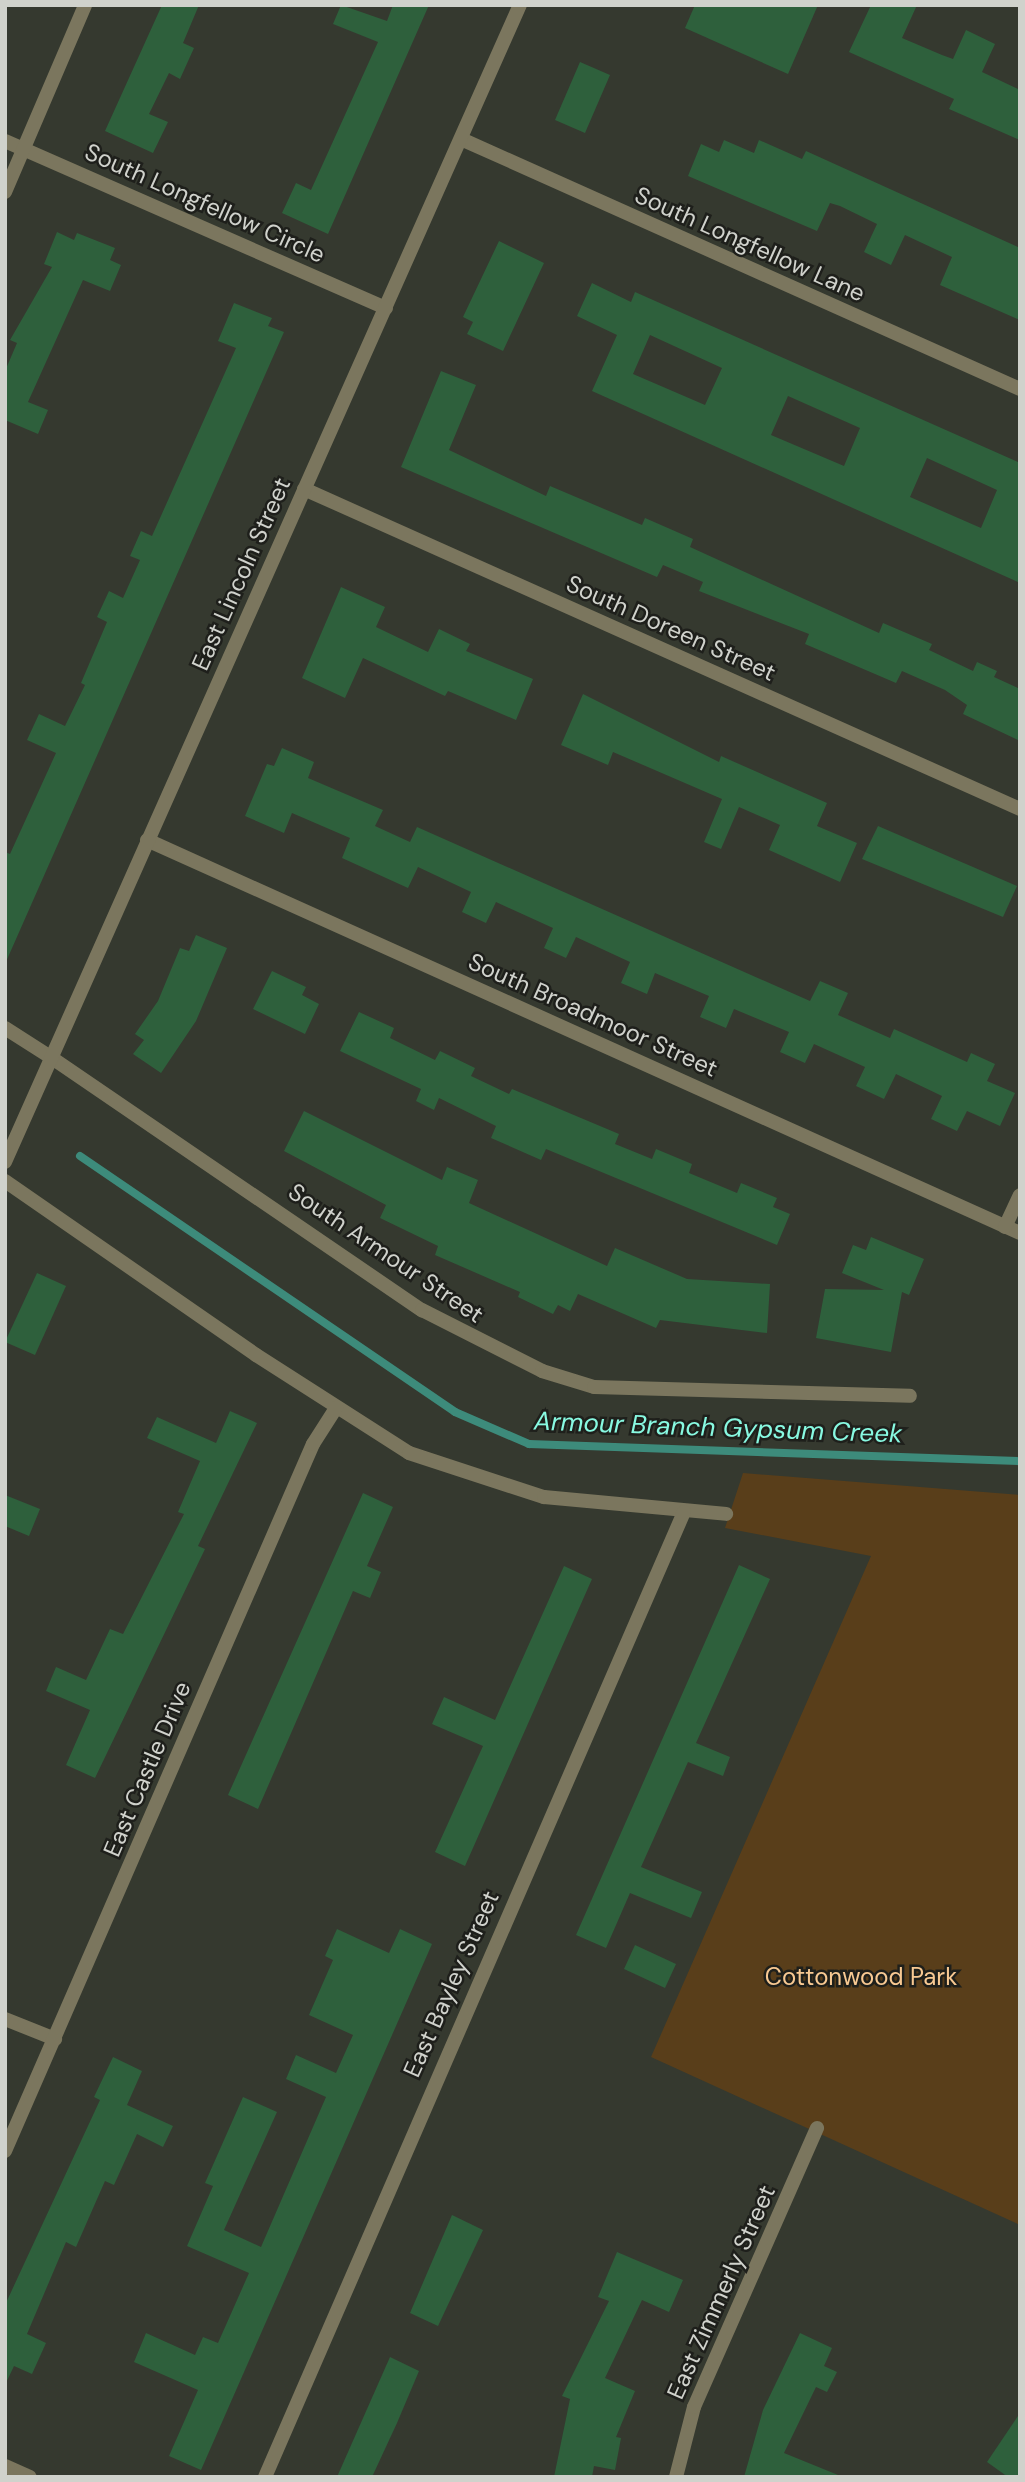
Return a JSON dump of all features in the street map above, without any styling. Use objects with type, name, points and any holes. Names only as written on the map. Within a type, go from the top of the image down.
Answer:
[{"type":"street","points":[[5,192],[85,5]]},
{"type":"street","name":"East Lincoln Street","points":[[5,1162],[520,5]]},
{"type":"street","name":"South Longfellow Lane","points":[[461,139],[1020,389]]},
{"type":"street","name":"South Longfellow Circle","points":[[5,141],[386,308]]},
{"type":"street","name":"South Doreen Street","points":[[304,489],[1020,809]]},
{"type":"street","name":"South Broadmoor Street","points":[[147,841],[1020,1233]]},
{"type":"street","name":"South Armour Street","points":[[5,1028],[422,1310],[542,1371],[594,1387],[910,1396]]},
{"type":"street","points":[[5,1181],[336,1408],[409,1453],[498,1486],[684,1512],[726,1514]]},
{"type":"street","points":[[1005,1227],[1020,1195]]},
{"type":"street","name":"East Castle Drive","points":[[5,2151],[313,1444],[336,1408]]},
{"type":"street","name":"East Bayley Street","points":[[265,2477],[684,1512]]},
{"type":"street","points":[[5,2020],[55,2039]]},
{"type":"street","name":"East Zimmerly Street","points":[[676,2477],[694,2407],[817,2128]]},
{"type":"street","points":[[5,2466],[30,2477]]},
{"type":"green space","name":"Cottonwood Park","points":[[743,1473],[1020,1495],[1020,2225],[651,2057],[871,1556],[725,1528]]},
{"type":"building","points":[[162,5],[199,5],[183,43],[194,48],[180,79],[169,73],[149,114],[168,122],[153,153],[105,131]]},
{"type":"building","points":[[341,5],[387,21],[393,5],[429,5],[328,234],[282,213],[296,183],[311,190],[378,42],[333,24]]},
{"type":"building","points":[[695,5],[818,5],[788,74],[685,28]]},
{"type":"building","points":[[871,5],[917,5],[902,38],[953,59],[966,30],[995,44],[982,72],[1020,90],[1020,140],[949,109],[954,99],[849,52]]},
{"type":"building","points":[[580,62],[610,75],[585,133],[555,120]]},
{"type":"building","points":[[724,140],[754,153],[759,140],[802,159],[806,151],[1020,248],[1020,320],[940,285],[952,257],[905,235],[891,265],[864,252],[877,224],[840,206],[830,203],[817,231],[688,176],[701,144],[719,152]]},
{"type":"building","points":[[57,232],[74,240],[77,233],[115,248],[110,260],[121,265],[110,291],[83,280],[28,402],[48,410],[38,434],[5,420],[5,371],[17,343],[10,340],[52,267],[44,264]]},
{"type":"building","points":[[499,241],[544,263],[503,351],[467,334],[473,322],[463,317]]},
{"type":"building","points":[[592,283],[631,302],[635,292],[1020,463],[1020,583],[592,391],[617,335],[577,316]],"holes":[[[650,335],[722,368],[705,405],[633,374]],[[788,396],[860,428],[844,466],[771,435]],[[927,458],[997,490],[981,528],[910,497]]]},
{"type":"building","points":[[234,303],[272,318],[268,326],[284,332],[5,964],[5,852],[10,854],[56,753],[27,740],[39,714],[65,726],[85,685],[81,683],[107,622],[97,617],[109,591],[123,598],[140,560],[130,556],[141,531],[152,536],[236,348],[218,341]]},
{"type":"building","points":[[441,371],[476,385],[449,450],[546,496],[550,486],[642,525],[645,518],[693,539],[690,547],[879,633],[883,623],[932,644],[929,650],[973,671],[977,662],[997,671],[994,677],[1020,689],[1020,741],[963,714],[967,705],[945,690],[902,671],[896,683],[805,644],[809,634],[699,591],[703,582],[663,565],[657,577],[401,467]]},
{"type":"building","points":[[341,587],[385,607],[376,627],[428,652],[439,629],[470,644],[466,651],[533,679],[516,720],[448,691],[445,696],[363,658],[345,698],[302,678]]},
{"type":"building","points":[[583,694],[719,762],[721,756],[827,803],[817,826],[857,843],[840,882],[769,850],[780,825],[739,807],[721,849],[704,842],[722,799],[613,752],[608,765],[561,745]]},
{"type":"building","points":[[282,748],[314,762],[308,778],[383,810],[375,826],[410,842],[417,827],[810,1001],[820,981],[848,993],[838,1015],[890,1038],[894,1029],[967,1062],[971,1053],[995,1064],[987,1081],[1015,1093],[1000,1126],[967,1111],[957,1131],[931,1119],[942,1096],[896,1074],[884,1099],[856,1086],[865,1067],[814,1044],[805,1063],[780,1052],[789,1032],[734,1009],[726,1028],[700,1017],[709,996],[655,973],[647,994],[621,983],[630,962],[576,937],[566,958],[544,948],[553,928],[496,902],[486,923],[462,912],[471,892],[418,867],[408,888],[342,858],[350,838],[292,813],[284,833],[245,816],[267,764],[274,766]]},
{"type":"building","points":[[878,826],[1017,886],[1003,917],[862,859]]},
{"type":"building","points":[[196,935],[227,948],[196,1021],[161,1073],[133,1054],[144,1040],[135,1034],[158,1001],[180,948],[189,951]]},
{"type":"building","points":[[272,971],[306,987],[302,995],[319,1004],[305,1034],[253,1009]]},
{"type":"building","points":[[359,1012],[394,1028],[390,1038],[435,1060],[440,1051],[475,1068],[471,1076],[509,1094],[512,1089],[619,1134],[615,1144],[652,1159],[656,1149],[692,1164],[689,1173],[737,1193],[741,1183],[777,1198],[773,1207],[790,1214],[777,1245],[546,1149],[541,1160],[491,1138],[496,1126],[439,1098],[434,1110],[416,1101],[421,1089],[340,1051]]},
{"type":"building","points":[[304,1111],[442,1180],[447,1167],[478,1180],[469,1203],[607,1266],[615,1248],[687,1279],[770,1284],[767,1333],[660,1320],[656,1328],[578,1294],[570,1311],[558,1305],[553,1314],[518,1297],[520,1292],[435,1255],[438,1246],[380,1218],[386,1205],[284,1151]]},
{"type":"building","points":[[871,1237],[924,1259],[909,1295],[902,1292],[891,1352],[816,1338],[825,1289],[884,1290],[842,1273],[853,1245],[866,1250]]},
{"type":"building","points":[[37,1273],[66,1286],[35,1355],[5,1342]]},
{"type":"building","points":[[230,1411],[257,1423],[198,1546],[205,1549],[95,1778],[66,1765],[90,1710],[46,1691],[56,1667],[86,1680],[110,1629],[123,1634],[184,1514],[178,1512],[200,1461],[147,1438],[157,1417],[216,1443]]},
{"type":"building","points":[[363,1493],[393,1507],[367,1566],[381,1572],[370,1598],[353,1591],[258,1809],[228,1795]]},
{"type":"building","points":[[5,1495],[40,1509],[29,1536],[5,1526]]},
{"type":"building","points":[[739,1565],[770,1579],[696,1743],[730,1757],[723,1776],[688,1762],[641,1867],[702,1892],[691,1918],[630,1893],[606,1948],[576,1935]]},
{"type":"building","points":[[564,1566],[592,1579],[465,1866],[435,1852],[483,1746],[432,1724],[444,1697],[495,1720]]},
{"type":"building","points":[[337,1929],[389,1953],[400,1929],[432,1944],[201,2470],[169,2456],[198,2390],[134,2362],[146,2333],[195,2355],[203,2337],[218,2343],[249,2273],[187,2246],[213,2186],[205,2183],[243,2097],[277,2112],[224,2230],[261,2247],[326,2097],[286,2079],[296,2055],[336,2073],[353,2035],[309,2015],[333,1960],[325,1956]]},
{"type":"building","points":[[635,1945],[676,1964],[665,1988],[624,1969]]},
{"type":"building","points":[[113,2057],[142,2071],[127,2105],[173,2126],[163,2147],[137,2134],[114,2185],[105,2181],[76,2247],[66,2242],[27,2334],[46,2343],[32,2374],[14,2366],[5,2385],[5,2305],[100,2100],[94,2097]]},
{"type":"building","points":[[452,2215],[483,2230],[438,2326],[410,2313]]},
{"type":"building","points":[[617,2252],[683,2280],[669,2312],[642,2300],[605,2378],[635,2391],[616,2437],[621,2438],[615,2470],[594,2466],[592,2477],[554,2477],[570,2399],[562,2396],[609,2301],[598,2297]]},
{"type":"building","points":[[800,2333],[832,2348],[824,2366],[837,2372],[827,2392],[816,2387],[784,2453],[843,2477],[744,2477],[763,2410]]},
{"type":"building","points":[[390,2357],[419,2371],[397,2423],[372,2477],[337,2477]]},
{"type":"building","points":[[1020,2413],[1020,2477],[1008,2477],[987,2462]]},
{"type":"waterway","name":"Armour Branch Gypsum Creek","points":[[80,1156],[455,1412],[529,1444],[1020,1461]]}]
